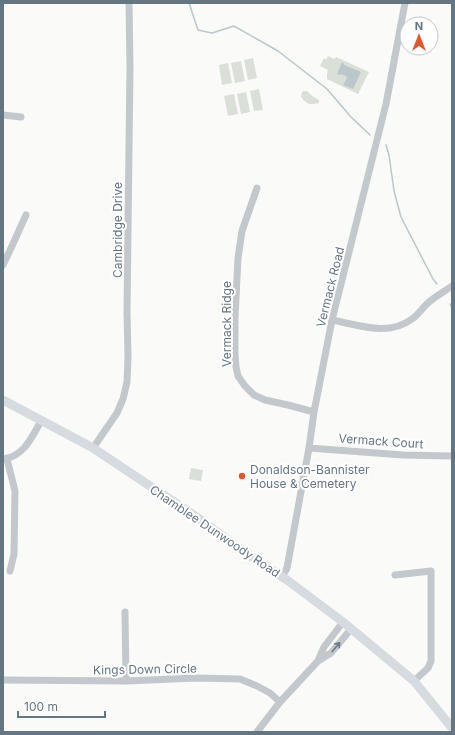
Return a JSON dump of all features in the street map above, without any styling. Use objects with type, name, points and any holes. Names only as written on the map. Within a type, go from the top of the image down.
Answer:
[{"type":"street","name":"Cambridge Drive","points":[[93,448],[117,413],[123,399],[127,382],[130,67],[129,3]]},
{"type":"street","name":"Vermack Road","points":[[282,576],[287,568],[309,448],[314,412],[332,320],[386,104],[406,3]]},
{"type":"street","points":[[3,116],[21,117]]},
{"type":"street","name":"Vermack Ridge","points":[[257,188],[242,231],[238,258],[235,355],[238,376],[254,395],[265,400],[288,404],[314,412]]},
{"type":"street","points":[[3,265],[26,215]]},
{"type":"street","points":[[332,320],[375,329],[393,328],[411,320],[418,315],[428,302],[452,286]]},
{"type":"street","name":"Chamblee Dunwoody Road","points":[[3,400],[93,448],[282,576],[343,622],[414,681],[452,728]]},
{"type":"street","points":[[10,572],[14,554],[15,491],[5,459],[18,454],[29,442],[41,421]]},
{"type":"street","name":"Vermack Court","points":[[309,448],[403,455],[452,456]]},
{"type":"street","points":[[395,576],[431,571],[430,661],[428,668],[414,681]]},
{"type":"street","points":[[125,612],[126,681]]},
{"type":"street","points":[[318,661],[324,647],[343,622]]},
{"type":"street","points":[[257,732],[280,702],[318,661],[331,653],[351,629]]},
{"type":"street","name":"Kings Down Circle","points":[[3,680],[126,681],[197,678],[240,679],[270,693],[280,702]]},
{"type":"shaded area","points":[[328,56],[334,59],[336,57],[369,72],[358,94],[327,79],[328,70],[320,66],[324,58],[326,60]]},
{"type":"shaded area","points":[[253,58],[257,78],[248,80],[244,60]]},
{"type":"shaded area","points":[[241,61],[245,81],[235,83],[231,63]]},
{"type":"shaded area","points":[[342,62],[344,65],[361,72],[353,89],[343,85],[347,78],[346,76],[337,74]]},
{"type":"shaded area","points":[[228,63],[232,83],[222,85],[219,65]]},
{"type":"shaded area","points":[[259,89],[263,110],[254,111],[250,91]]},
{"type":"shaded area","points":[[307,91],[319,100],[319,103],[311,104],[305,102],[301,97],[302,92]]},
{"type":"shaded area","points":[[246,92],[250,112],[241,114],[237,94]]},
{"type":"shaded area","points":[[234,94],[238,114],[228,116],[224,96]]},
{"type":"shaded area","points":[[191,468],[203,470],[201,481],[189,479]]},
{"type":"waterway","points":[[189,3],[198,30],[212,33],[234,26],[278,51],[327,89],[351,117],[370,135]]},
{"type":"waterway","points":[[386,145],[389,155],[394,191],[401,217],[437,284]]},
{"type":"place","name":"Donaldson-Bannister House & Cemetery","points":[[242,476]]}]
